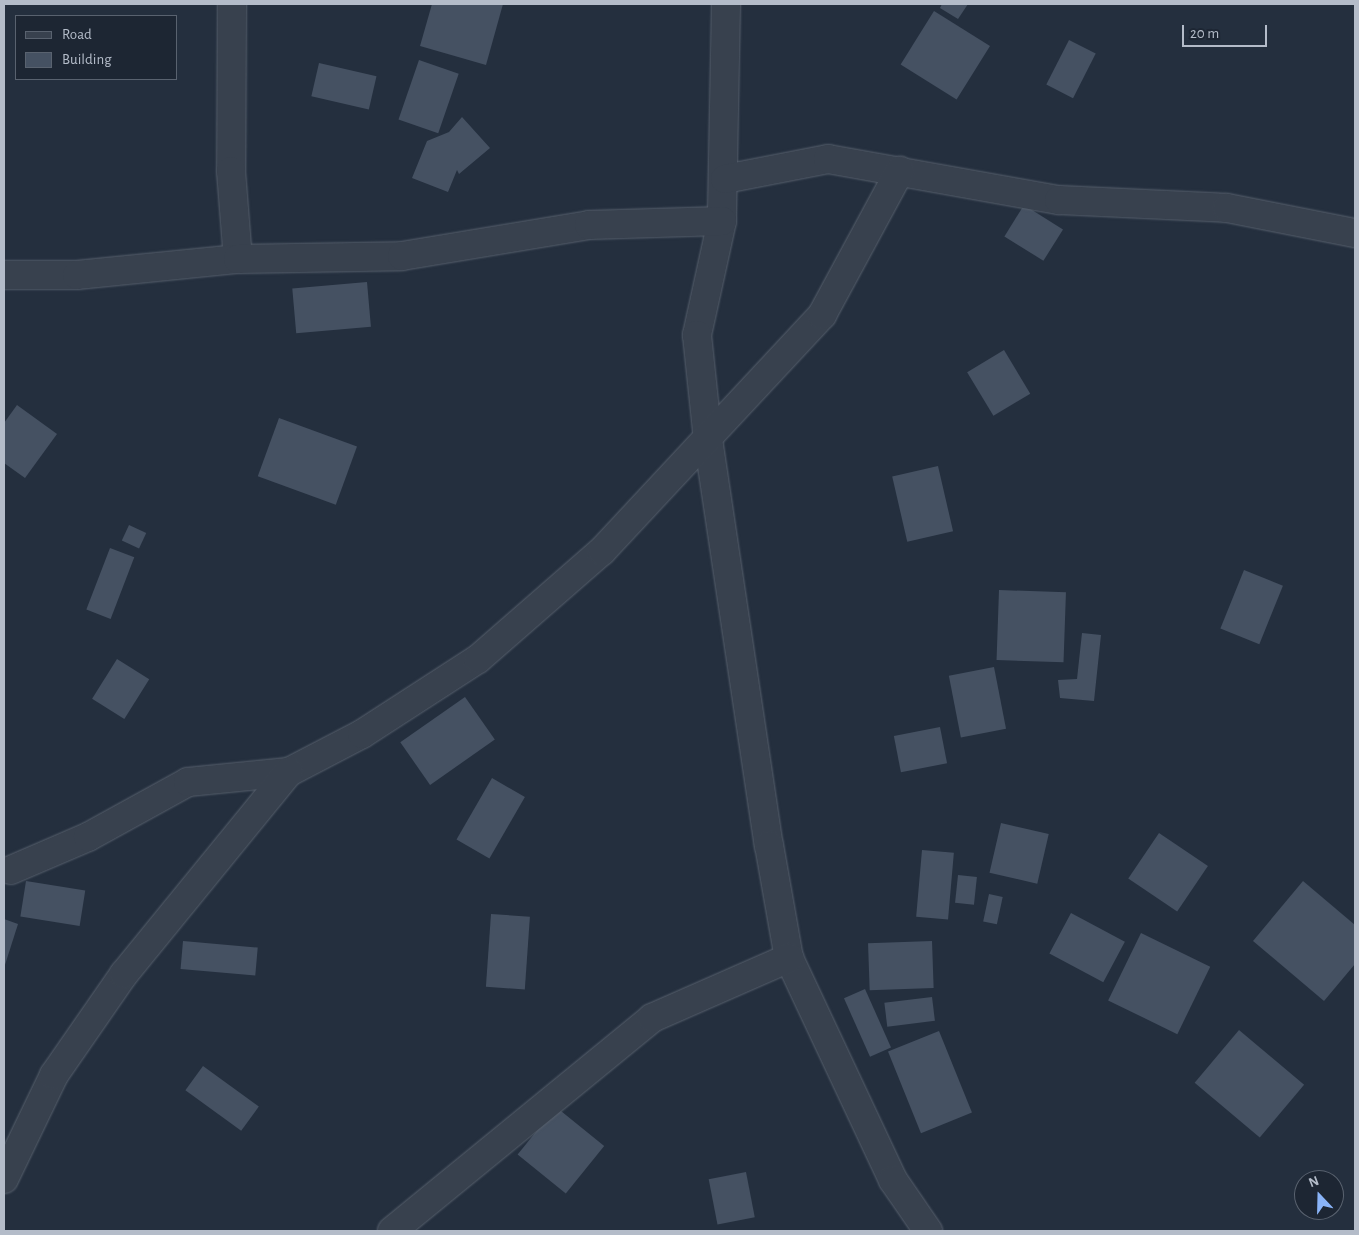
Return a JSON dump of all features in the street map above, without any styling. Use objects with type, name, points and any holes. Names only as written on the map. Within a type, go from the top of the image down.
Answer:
[{"type":"street","points":[[232,4],[230,144],[238,260]]},
{"type":"street","points":[[726,4],[725,179],[722,221],[698,335],[708,439],[789,958],[893,1180],[928,1231]]},
{"type":"street","points":[[725,179],[828,159],[1059,200],[1227,208],[1355,233]]},
{"type":"street","points":[[11,870],[88,837],[188,782],[289,772],[362,734],[478,659],[602,551],[822,315],[900,171]]},
{"type":"street","points":[[4,276],[76,275],[238,260],[402,256],[588,224],[722,221]]},
{"type":"street","points":[[4,1179],[54,1075],[124,974],[289,772]]},
{"type":"street","points":[[392,1231],[652,1018],[789,958]]},
{"type":"building","points":[[432,4],[503,4],[486,65],[420,46]]},
{"type":"building","points":[[942,4],[968,4],[958,19],[940,8]]},
{"type":"building","points":[[934,11],[990,46],[957,99],[901,64]]},
{"type":"building","points":[[1069,40],[1096,54],[1073,98],[1046,85]]},
{"type":"building","points":[[419,60],[459,74],[438,133],[398,120]]},
{"type":"building","points":[[319,63],[376,76],[369,109],[311,96]]},
{"type":"building","points":[[462,117],[490,148],[459,174],[457,170],[448,192],[412,178],[427,141],[449,132]]},
{"type":"building","points":[[1024,205],[1063,229],[1043,261],[1004,236]]},
{"type":"building","points":[[367,282],[371,327],[296,333],[292,289]]},
{"type":"building","points":[[1004,350],[1030,394],[993,416],[967,372]]},
{"type":"building","points":[[17,405],[57,434],[25,478],[4,463],[4,423]]},
{"type":"building","points":[[279,418],[357,446],[336,505],[258,476]]},
{"type":"building","points":[[938,466],[953,531],[907,542],[892,477]]},
{"type":"building","points":[[129,525],[146,533],[139,548],[122,540]]},
{"type":"building","points":[[110,548],[134,557],[111,619],[86,610]]},
{"type":"building","points":[[1244,570],[1283,586],[1259,644],[1220,628]]},
{"type":"building","points":[[999,590],[1066,592],[1064,662],[997,660]]},
{"type":"building","points":[[1082,633],[1101,635],[1094,701],[1060,698],[1058,680],[1077,679]]},
{"type":"building","points":[[117,659],[149,679],[124,719],[92,699]]},
{"type":"building","points":[[994,667],[1006,729],[961,738],[949,676]]},
{"type":"building","points":[[465,697],[495,740],[430,785],[400,742]]},
{"type":"building","points":[[940,727],[947,763],[901,772],[894,736]]},
{"type":"building","points":[[492,778],[525,797],[489,858],[456,839]]},
{"type":"building","points":[[1001,823],[1049,834],[1037,884],[990,873]]},
{"type":"building","points":[[1159,833],[1208,866],[1177,912],[1128,879]]},
{"type":"building","points":[[922,850],[954,853],[948,920],[916,917]]},
{"type":"building","points":[[958,875],[977,877],[974,905],[955,903]]},
{"type":"building","points":[[26,881],[85,890],[80,926],[20,917]]},
{"type":"building","points":[[1303,881],[1355,925],[1355,964],[1324,1001],[1253,941]]},
{"type":"building","points":[[989,894],[1003,897],[997,924],[983,921]]},
{"type":"building","points":[[1071,913],[1125,942],[1103,982],[1049,954]]},
{"type":"building","points":[[491,914],[530,917],[525,990],[486,987]]},
{"type":"building","points":[[4,919],[18,924],[4,968]]},
{"type":"building","points":[[1141,933],[1210,967],[1177,1034],[1108,1000]]},
{"type":"building","points":[[183,941],[258,948],[255,975],[181,969]]},
{"type":"building","points":[[932,941],[934,988],[870,990],[868,943]]},
{"type":"building","points":[[865,989],[891,1047],[870,1057],[844,998]]},
{"type":"building","points":[[932,997],[935,1021],[887,1027],[884,1003]]},
{"type":"building","points":[[1239,1030],[1304,1085],[1260,1137],[1195,1083]]},
{"type":"building","points":[[939,1031],[972,1113],[921,1133],[888,1052]]},
{"type":"building","points":[[203,1066],[259,1107],[241,1131],[185,1090]]},
{"type":"building","points":[[556,1107],[604,1146],[566,1193],[518,1154]]},
{"type":"building","points":[[746,1172],[755,1217],[717,1224],[709,1179]]}]
